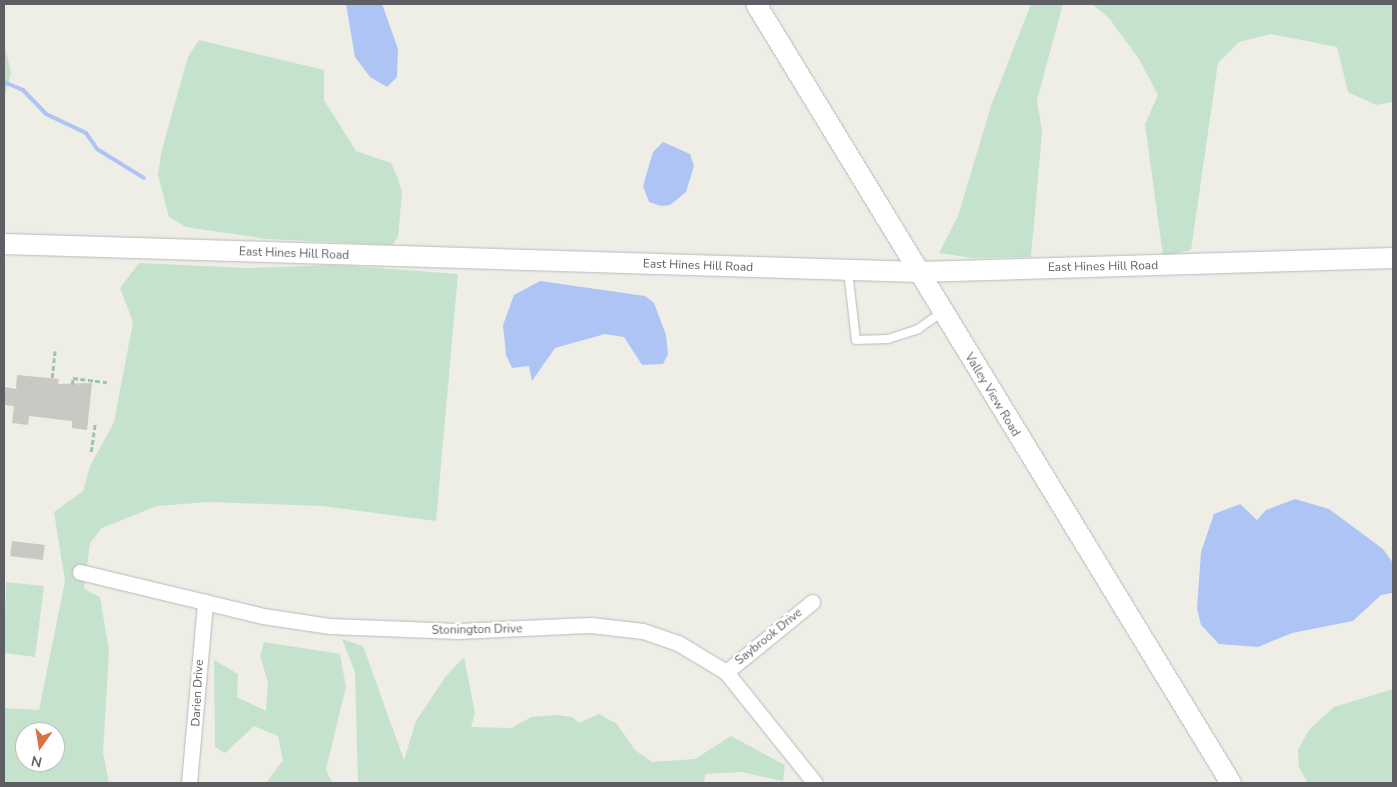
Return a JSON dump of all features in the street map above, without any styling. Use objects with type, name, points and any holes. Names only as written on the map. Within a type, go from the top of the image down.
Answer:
[{"type":"street","name":"Valley View Road","points":[[756,4],[942,312],[1231,783]]},
{"type":"street","name":"East Hines Hill Road","points":[[4,244],[919,272],[1393,258]]},
{"type":"street","name":"Stonington Drive","points":[[80,572],[300,623],[360,629],[621,626],[678,643],[726,672],[815,783]]},
{"type":"street","name":"Darien Drive","points":[[189,783],[205,602]]},
{"type":"street","name":"Saybrook Drive","points":[[726,672],[812,602]]},
{"type":"lane","points":[[848,270],[856,340],[888,339],[918,329],[942,312]]},
{"type":"path","points":[[52,378],[56,351]]},
{"type":"path","points":[[72,385],[73,378],[107,382]]},
{"type":"path","points":[[91,452],[95,424]]},
{"type":"green space","points":[[1031,4],[1063,4],[1037,100],[1042,132],[1031,257],[973,258],[939,253],[958,216],[991,106]]},
{"type":"green space","points":[[1092,4],[1393,4],[1393,102],[1376,105],[1348,92],[1337,47],[1271,34],[1239,42],[1218,63],[1191,250],[1163,256],[1145,124],[1158,95],[1139,59],[1109,18]]},
{"type":"green space","points":[[199,40],[324,70],[324,100],[356,151],[391,163],[397,176],[402,192],[398,237],[392,245],[267,239],[186,227],[169,217],[158,175],[161,153],[188,57]]},
{"type":"green space","points":[[4,43],[11,73],[4,100]]},
{"type":"green space","points":[[139,263],[246,268],[337,265],[458,274],[436,521],[322,506],[209,502],[157,506],[102,528],[90,543],[84,589],[100,597],[109,651],[103,752],[109,783],[4,783],[4,708],[39,710],[65,581],[54,512],[83,491],[90,466],[114,422],[133,322],[120,288]]},
{"type":"green space","points":[[6,582],[44,586],[35,657],[4,653]]},
{"type":"green space","points":[[342,639],[363,646],[404,760],[416,721],[446,676],[464,657],[475,713],[471,727],[512,728],[531,717],[557,715],[572,717],[579,723],[599,714],[617,724],[635,750],[652,762],[695,759],[731,736],[785,765],[783,781],[741,772],[705,774],[704,783],[358,783],[355,672]]},
{"type":"green space","points":[[264,642],[340,654],[346,687],[326,769],[332,783],[266,783],[283,760],[278,736],[254,726],[225,753],[215,747],[214,660],[238,674],[237,697],[266,711],[268,682],[260,656]]},
{"type":"green space","points":[[1393,689],[1393,783],[1308,783],[1299,767],[1298,750],[1309,730],[1334,707]]},
{"type":"water","points":[[346,4],[382,4],[398,49],[397,77],[387,87],[370,77],[355,57]]},
{"type":"water","points":[[663,142],[690,154],[694,166],[686,192],[670,205],[661,206],[649,202],[643,186],[653,152]]},
{"type":"water","points":[[540,281],[645,296],[654,303],[666,335],[668,354],[663,364],[642,365],[624,337],[605,334],[555,348],[532,381],[529,366],[512,368],[506,355],[503,325],[514,295]]},
{"type":"water","points":[[1295,499],[1329,509],[1383,549],[1393,563],[1392,593],[1381,595],[1353,621],[1292,633],[1258,647],[1219,644],[1201,625],[1197,609],[1201,552],[1214,514],[1240,504],[1257,520],[1266,510]]},
{"type":"building","points":[[17,375],[59,379],[58,384],[92,383],[87,430],[72,428],[72,421],[29,416],[28,425],[12,423],[14,406],[4,405],[5,387],[16,389]]},
{"type":"building","points":[[12,541],[45,545],[43,560],[10,556]]},
{"type":"waterway","points":[[4,82],[23,90],[46,114],[86,133],[97,149],[144,178]]}]
